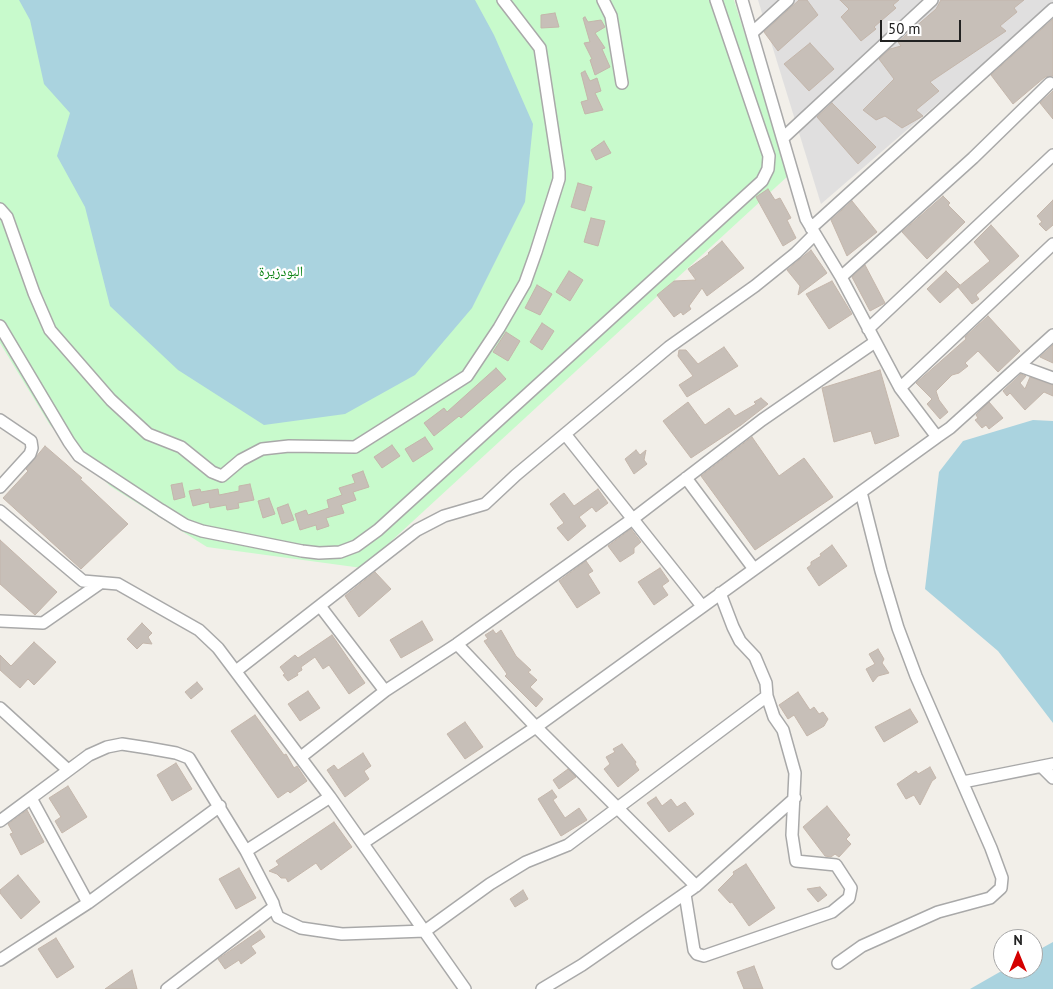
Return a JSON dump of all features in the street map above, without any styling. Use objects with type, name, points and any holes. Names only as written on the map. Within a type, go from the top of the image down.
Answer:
[{"type":"street","points":[[0,209],[7,217],[34,293],[50,330],[111,400],[148,434],[181,447],[212,472],[222,476],[241,460],[262,449],[289,446],[355,447],[467,376],[525,283],[536,252],[560,172],[540,48],[503,0]]},
{"type":"street","points":[[603,0],[611,16],[622,83]]},
{"type":"street","points":[[0,326],[79,456],[185,525],[202,531],[302,551],[319,553],[340,552],[356,546],[378,530],[762,181],[768,170],[769,156],[716,0]]},
{"type":"street","points":[[742,0],[753,32],[803,210],[813,231],[841,276],[900,388],[937,437]]},
{"type":"street","points":[[753,32],[788,0]]},
{"type":"street","points":[[783,138],[932,0]]},
{"type":"street","points":[[236,671],[417,530],[444,516],[485,504],[516,474],[669,347],[796,253],[813,231],[1053,8]]},
{"type":"street","points":[[841,276],[973,158],[1050,83]]},
{"type":"street","points":[[868,329],[1053,155]]},
{"type":"street","points":[[900,388],[1053,244]]},
{"type":"street","points":[[363,843],[536,727],[950,428],[1053,335]]},
{"type":"street","points":[[301,757],[385,691],[457,644],[634,518],[762,420],[875,342]]},
{"type":"street","points":[[1020,366],[1053,378]]},
{"type":"street","points":[[0,420],[31,441],[32,448],[30,454],[0,486]]},
{"type":"street","points":[[565,434],[634,518],[702,606]]},
{"type":"street","points":[[686,478],[754,569]]},
{"type":"street","points":[[838,963],[862,946],[950,908],[990,898],[1001,888],[1001,872],[916,676],[898,628],[860,492]]},
{"type":"street","points":[[0,511],[83,581],[99,584],[118,584],[199,630],[218,648],[301,757],[465,989]]},
{"type":"street","points":[[0,621],[43,623],[99,584]]},
{"type":"street","points":[[685,894],[694,950],[699,955],[832,912],[849,898],[851,888],[836,865],[796,862],[792,835],[795,773],[783,730],[774,717],[767,696],[766,683],[755,657],[740,640],[720,593]]},
{"type":"street","points":[[320,606],[385,691]]},
{"type":"street","points":[[457,644],[536,727],[696,886]]},
{"type":"street","points":[[0,821],[68,770],[107,747],[122,744],[176,753],[189,758],[220,806],[274,903],[278,917],[301,928],[342,934],[425,931],[490,884],[526,862],[568,844],[767,696]]},
{"type":"street","points":[[0,708],[68,770]]},
{"type":"street","points":[[963,782],[1048,766],[1053,778]]},
{"type":"street","points":[[31,798],[88,902]]},
{"type":"street","points":[[246,851],[330,798]]},
{"type":"street","points":[[542,989],[582,965],[696,886],[795,798]]},
{"type":"street","points":[[0,960],[88,902],[220,806]]},
{"type":"street","points":[[167,989],[274,907]]},
{"type":"shaded area","points":[[758,0],[1053,0],[1053,4],[821,204]]},
{"type":"green space","name":"البودزيرة","points":[[0,0],[734,0],[789,175],[362,568],[207,547],[110,486],[50,425],[0,343]]},
{"type":"water","points":[[19,0],[475,0],[494,35],[533,124],[525,202],[472,308],[415,375],[345,414],[264,425],[178,370],[110,306],[85,207],[57,156],[70,113],[44,84],[30,20]]},
{"type":"water","points":[[1033,420],[1053,421],[1053,723],[998,651],[925,589],[939,472],[963,441]]},
{"type":"water","points":[[1053,942],[1053,989],[970,989],[993,976],[993,979],[1043,979],[1043,948]]},
{"type":"building","points":[[799,0],[807,0],[818,15],[778,51],[764,32]]},
{"type":"building","points":[[840,0],[899,0],[893,5],[896,8],[874,27],[876,29],[861,41],[841,17],[849,9]]},
{"type":"building","points":[[941,0],[1024,0],[1014,8],[1017,12],[1000,26],[1006,31],[930,82],[939,91],[916,110],[923,116],[902,128],[885,116],[876,120],[863,110],[894,79],[879,59],[890,49],[901,46],[898,42],[936,9]]},
{"type":"building","points":[[555,13],[559,27],[541,28],[541,15]]},
{"type":"building","points":[[585,17],[588,22],[601,20],[605,27],[595,33],[605,48],[602,49],[610,67],[595,75],[590,60],[592,59],[584,43],[590,42],[583,18]]},
{"type":"building","points":[[1053,19],[1053,76],[1045,77],[1013,104],[991,75]]},
{"type":"building","points":[[810,43],[834,69],[809,91],[784,64]]},
{"type":"building","points":[[585,71],[590,81],[597,78],[601,91],[595,93],[603,110],[585,114],[581,102],[588,100],[581,73]]},
{"type":"building","points":[[1053,91],[1053,119],[1040,103]]},
{"type":"building","points":[[832,103],[876,147],[858,164],[817,117]]},
{"type":"building","points":[[604,141],[611,153],[596,160],[591,150]]},
{"type":"building","points":[[578,183],[592,187],[585,211],[571,207]]},
{"type":"building","points":[[768,189],[775,200],[780,198],[791,218],[787,220],[796,238],[783,246],[756,197]]},
{"type":"building","points":[[943,196],[950,203],[948,205],[965,222],[927,259],[902,232]]},
{"type":"building","points":[[1053,200],[1053,225],[1046,231],[1039,224],[1042,222],[1037,216]]},
{"type":"building","points":[[852,201],[877,232],[847,256],[831,220]]},
{"type":"building","points":[[591,218],[605,221],[598,246],[584,242]]},
{"type":"building","points":[[991,225],[1019,256],[976,295],[979,299],[972,304],[958,287],[990,261],[974,242]]},
{"type":"building","points":[[722,241],[744,268],[707,296],[702,288],[689,306],[691,309],[683,315],[681,312],[674,317],[657,295],[674,281],[696,280],[688,269],[709,254]]},
{"type":"building","points":[[811,250],[827,273],[798,295],[800,286],[787,270]]},
{"type":"building","points":[[865,265],[885,303],[870,311],[852,277]]},
{"type":"building","points":[[569,271],[583,280],[570,301],[556,292]]},
{"type":"building","points":[[946,271],[960,285],[940,303],[927,289]]},
{"type":"building","points":[[832,281],[852,314],[829,329],[806,294]]},
{"type":"building","points":[[537,285],[552,294],[540,315],[525,308]]},
{"type":"building","points":[[988,316],[1020,351],[998,372],[978,351],[965,363],[968,366],[959,373],[952,375],[936,391],[939,400],[948,412],[940,419],[927,404],[932,399],[916,383],[966,339],[965,337]]},
{"type":"building","points":[[542,323],[554,331],[542,350],[530,342]]},
{"type":"building","points":[[506,332],[520,341],[508,361],[493,352]]},
{"type":"building","points":[[1053,345],[1053,363],[1040,357]]},
{"type":"building","points":[[724,347],[738,366],[687,397],[679,385],[693,376],[678,356],[679,350],[686,350],[698,364]]},
{"type":"building","points":[[496,368],[506,379],[461,418],[459,416],[434,436],[424,423],[444,408],[447,412]]},
{"type":"building","points":[[880,370],[899,436],[875,444],[871,431],[834,442],[822,388]]},
{"type":"building","points":[[1021,374],[1026,376],[1020,383],[1025,389],[1030,377],[1053,385],[1053,396],[1044,392],[1025,410],[1010,393],[1007,396],[1003,391]]},
{"type":"building","points":[[761,398],[768,404],[741,425],[691,458],[663,421],[688,402],[705,425],[729,408],[735,416],[756,404],[754,402]]},
{"type":"building","points":[[989,402],[1003,418],[989,429],[986,425],[982,428],[975,420],[978,418],[976,415]]},
{"type":"building","points":[[425,437],[433,449],[413,462],[405,449]]},
{"type":"building","points":[[752,437],[779,476],[804,458],[833,497],[755,550],[701,476]]},
{"type":"building","points":[[392,445],[400,456],[382,468],[374,457]]},
{"type":"building","points":[[45,446],[82,478],[80,479],[128,524],[81,569],[3,498],[28,471],[26,469]]},
{"type":"building","points":[[636,450],[640,455],[646,450],[644,460],[647,464],[634,474],[625,459]]},
{"type":"building","points":[[363,471],[369,487],[353,492],[356,500],[341,505],[344,513],[326,518],[329,526],[317,530],[316,525],[300,530],[295,514],[306,510],[308,515],[329,508],[327,500],[342,495],[339,488],[355,483],[352,475]]},
{"type":"building","points":[[182,483],[185,497],[174,500],[171,485]]},
{"type":"building","points":[[250,484],[254,500],[238,503],[239,508],[227,510],[226,505],[210,508],[209,502],[193,506],[189,491],[200,489],[201,492],[218,489],[219,495],[239,491],[239,486]]},
{"type":"building","points":[[598,489],[608,503],[596,512],[592,507],[579,517],[586,526],[568,541],[557,528],[564,523],[550,504],[564,493],[574,506]]},
{"type":"building","points":[[269,498],[275,514],[263,518],[258,501]]},
{"type":"building","points":[[288,504],[294,520],[282,524],[277,508]]},
{"type":"building","points":[[631,529],[641,542],[634,548],[634,553],[620,562],[608,546]]},
{"type":"building","points":[[0,540],[57,592],[35,615],[0,584]]},
{"type":"building","points":[[832,545],[847,566],[819,586],[807,568],[811,565],[811,562],[821,556],[820,554]]},
{"type":"building","points":[[586,561],[593,571],[588,574],[600,593],[577,608],[559,581]]},
{"type":"building","points":[[660,568],[669,581],[662,586],[668,595],[654,605],[638,582]]},
{"type":"building","points":[[375,572],[391,589],[359,617],[345,596]]},
{"type":"building","points":[[422,621],[433,640],[401,658],[390,640]]},
{"type":"building","points":[[142,623],[152,633],[148,637],[152,644],[143,643],[137,649],[127,639]]},
{"type":"building","points":[[493,630],[496,634],[501,630],[516,656],[531,670],[528,672],[537,680],[530,687],[543,699],[536,707],[505,676],[507,674],[484,641],[488,639],[485,635]]},
{"type":"building","points":[[332,635],[365,683],[349,694],[329,665],[323,669],[315,657],[301,667],[302,670],[297,673],[298,675],[288,681],[280,667],[295,655],[298,658]]},
{"type":"building","points":[[34,642],[56,662],[34,685],[28,679],[20,688],[0,670],[0,655],[11,666]]},
{"type":"building","points":[[878,649],[884,659],[882,663],[889,673],[878,676],[873,682],[866,669],[875,664],[869,654]]},
{"type":"building","points":[[197,682],[203,689],[191,699],[185,692]]},
{"type":"building","points":[[308,691],[320,708],[300,721],[288,704]]},
{"type":"building","points":[[798,692],[810,710],[814,707],[819,714],[823,712],[828,719],[824,726],[807,736],[794,715],[788,719],[779,705]]},
{"type":"building","points":[[910,709],[918,722],[884,742],[875,727]]},
{"type":"building","points":[[255,715],[284,755],[286,754],[294,768],[297,766],[307,781],[290,793],[288,791],[278,798],[231,731]]},
{"type":"building","points":[[465,722],[483,747],[465,759],[447,734]]},
{"type":"building","points":[[622,744],[636,762],[635,764],[639,770],[618,787],[604,769],[610,764],[606,757],[615,752],[613,749]]},
{"type":"building","points":[[363,753],[371,766],[364,771],[369,779],[345,797],[327,770],[334,765],[338,770]]},
{"type":"building","points":[[176,763],[192,789],[172,801],[157,775]]},
{"type":"building","points":[[930,767],[936,778],[932,781],[920,805],[914,795],[906,799],[897,784],[916,771],[918,774]]},
{"type":"building","points":[[568,769],[576,777],[559,789],[553,780]]},
{"type":"building","points":[[68,786],[87,817],[62,833],[55,821],[61,817],[49,798]]},
{"type":"building","points":[[552,790],[557,797],[553,800],[565,818],[579,808],[587,820],[561,836],[538,799]]},
{"type":"building","points":[[656,797],[662,806],[671,799],[677,807],[685,802],[694,814],[669,832],[647,803]]},
{"type":"building","points":[[827,806],[850,835],[846,839],[851,844],[839,857],[835,854],[831,857],[825,856],[803,827]]},
{"type":"building","points":[[27,810],[44,842],[21,855],[10,834],[13,833],[8,824]]},
{"type":"building","points":[[334,822],[352,847],[321,870],[316,863],[288,882],[286,878],[281,878],[269,871],[279,865],[276,861]]},
{"type":"building","points":[[746,864],[775,908],[749,926],[732,902],[730,903],[718,890],[734,874],[733,872]]},
{"type":"building","points":[[239,868],[256,898],[236,909],[219,879]]},
{"type":"building","points":[[18,875],[40,902],[21,919],[0,893],[0,890]]},
{"type":"building","points":[[820,887],[827,895],[818,902],[807,889]]},
{"type":"building","points":[[523,890],[528,899],[515,907],[510,899]]},
{"type":"building","points":[[260,930],[265,937],[251,946],[256,953],[241,964],[239,960],[225,969],[218,959]]},
{"type":"building","points":[[56,938],[74,967],[57,978],[38,949]]},
{"type":"building","points":[[754,966],[763,989],[744,989],[737,972]]},
{"type":"building","points":[[132,970],[137,989],[105,989]]}]
